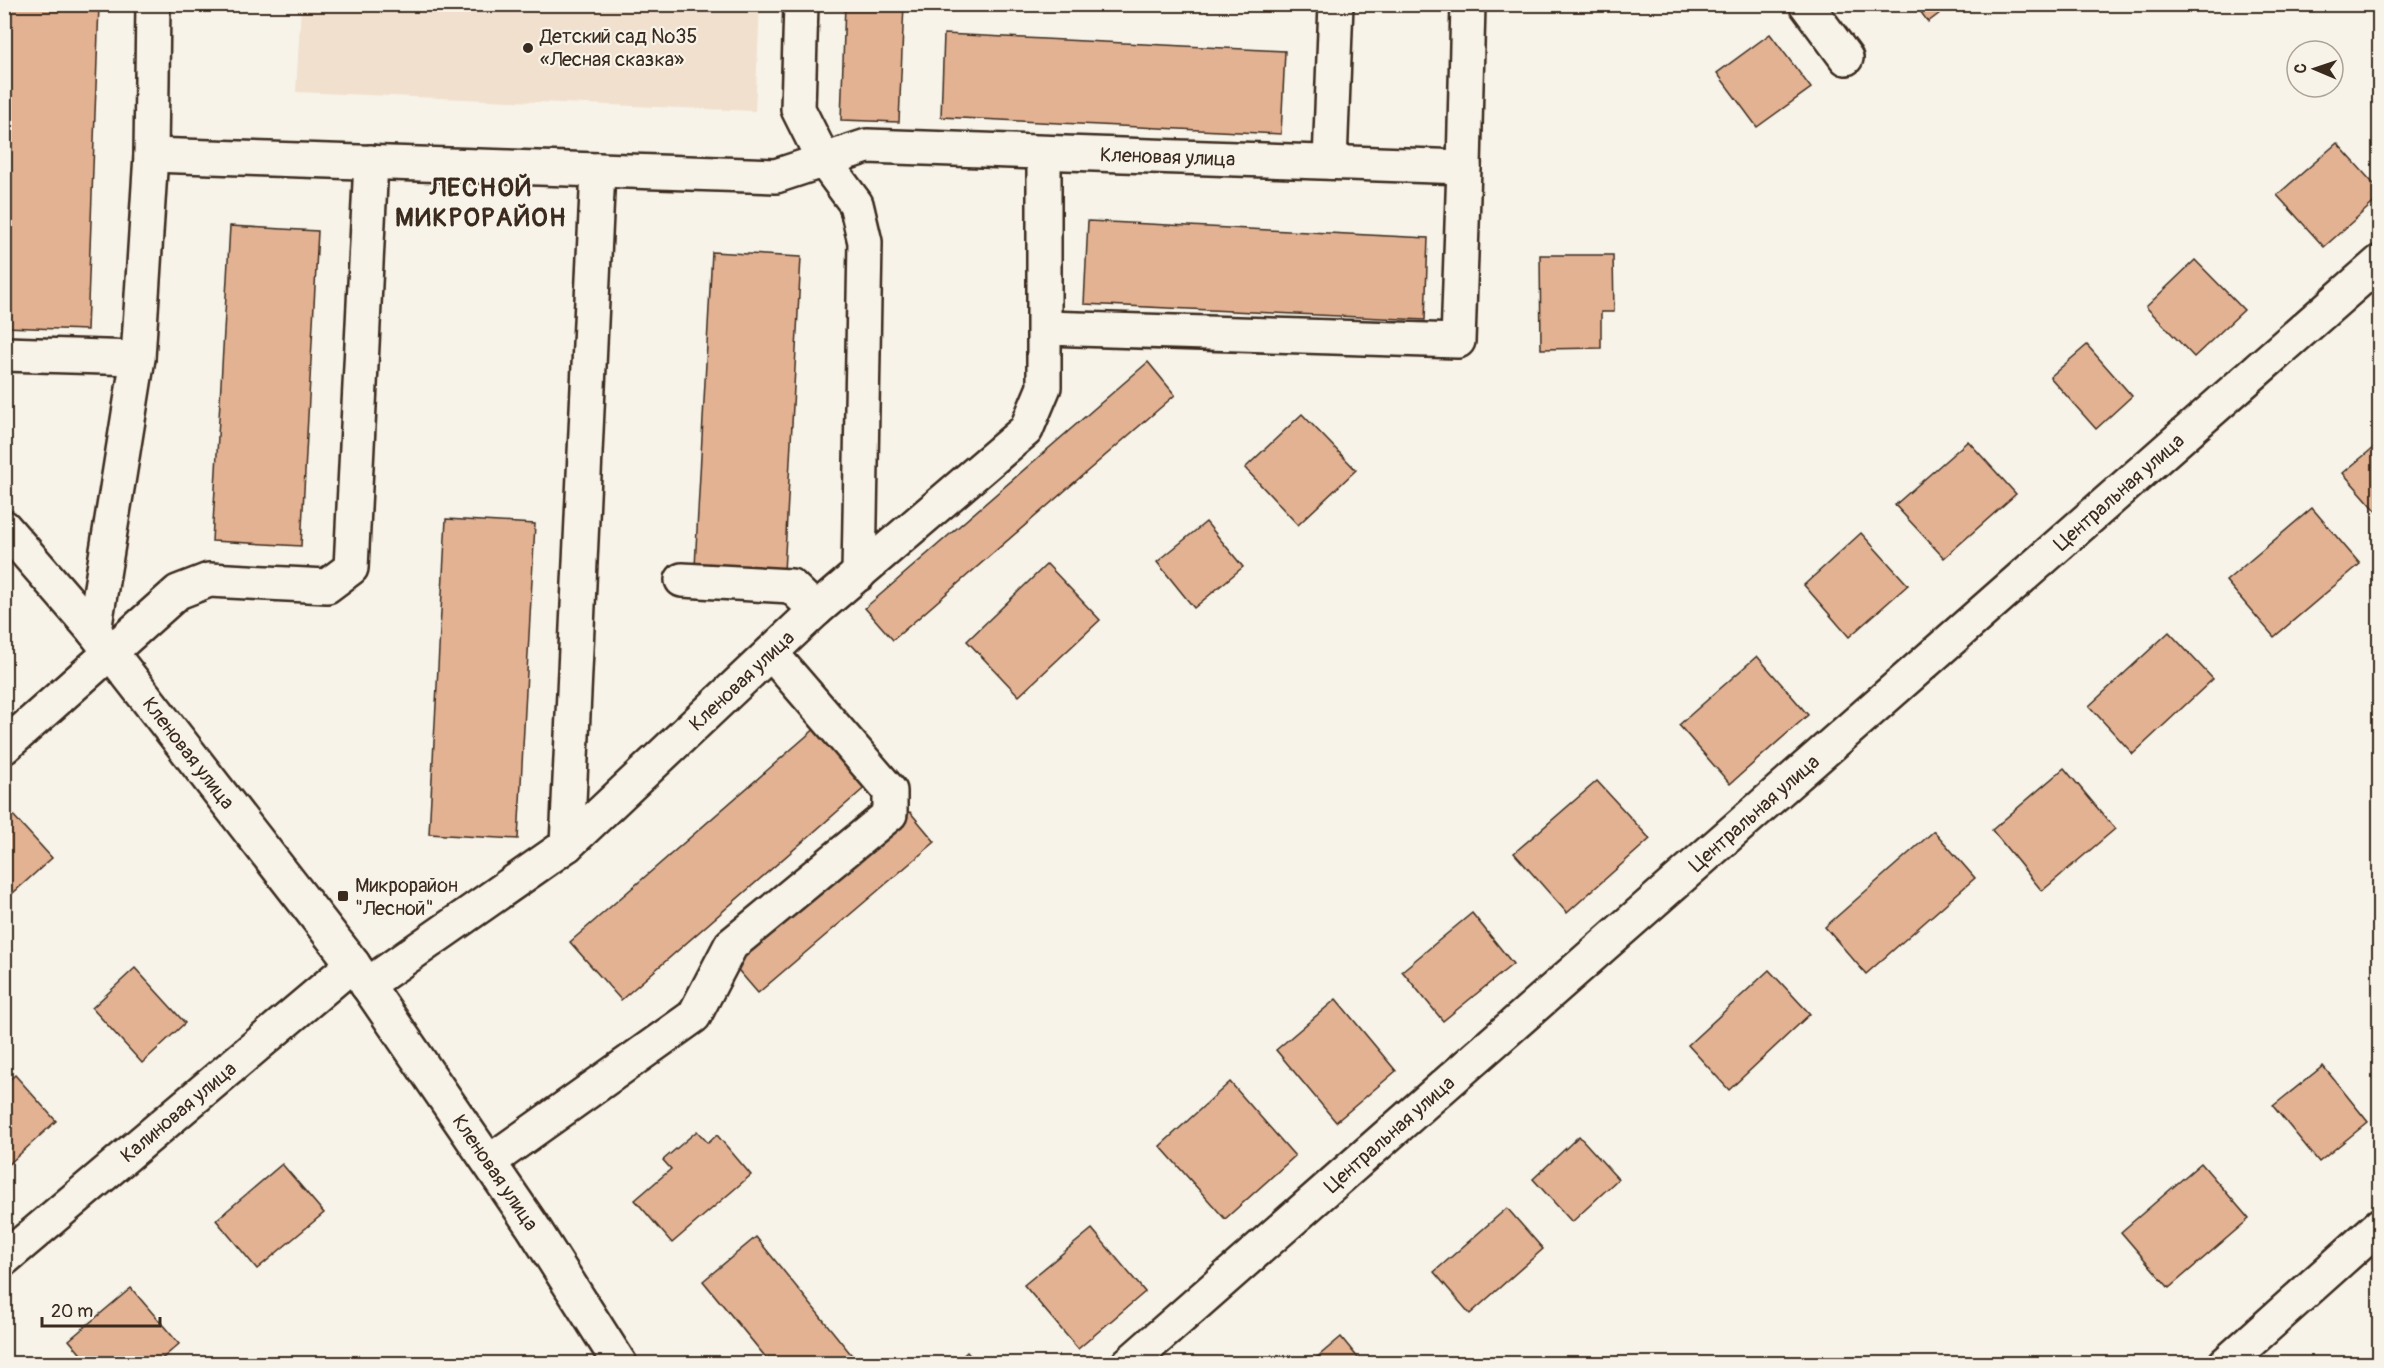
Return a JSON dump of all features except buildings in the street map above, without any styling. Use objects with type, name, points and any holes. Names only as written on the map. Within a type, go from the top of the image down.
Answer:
[{"type":"street","points":[[102,643],[138,358],[151,155],[153,4]]},
{"type":"street","points":[[801,4],[798,109],[824,161],[856,204],[865,242],[859,574]]},
{"type":"street","points":[[1330,162],[1336,4]]},
{"type":"street","points":[[1045,328],[1458,341],[1468,4]]},
{"type":"street","points":[[1806,4],[1846,58]]},
{"type":"street","points":[[151,155],[776,176],[867,146],[1044,153]]},
{"type":"street","name":"Кленовая улица","points":[[360,974],[567,846],[816,610],[1026,430],[1044,387],[1044,153],[1464,166]]},
{"type":"street","points":[[4,747],[102,643],[178,592],[209,580],[327,586],[351,568],[371,162]]},
{"type":"street","points":[[567,846],[597,170]]},
{"type":"street","name":"Центральная улица","points":[[1128,1364],[2379,262]]},
{"type":"street","points":[[4,354],[138,358]]},
{"type":"street","name":"Кленовая улица","points":[[4,527],[102,643],[360,974],[489,1162],[620,1364]]},
{"type":"street","points":[[682,580],[791,586],[816,610]]},
{"type":"street","points":[[489,1162],[694,1016],[731,945],[890,814],[890,791],[771,653]]},
{"type":"street","name":"Калиновая улица","points":[[4,1259],[360,974]]},
{"type":"street","points":[[2225,1364],[2379,1225]]},
{"type":"shaded area","name":"Детский сад №35 «Лесная сказка»","points":[[301,5],[760,5],[755,111],[296,92]]},
{"type":"place","name":"Детский сад №35 «Лесная сказка»","points":[[528,48]]},
{"type":"place","name":"Микрорайон \"Лесной\"","points":[[343,896]]},
{"type":"district","name":"ЛЕСНОЙ МИКРОРАЙОН","points":[[481,202]]}]
